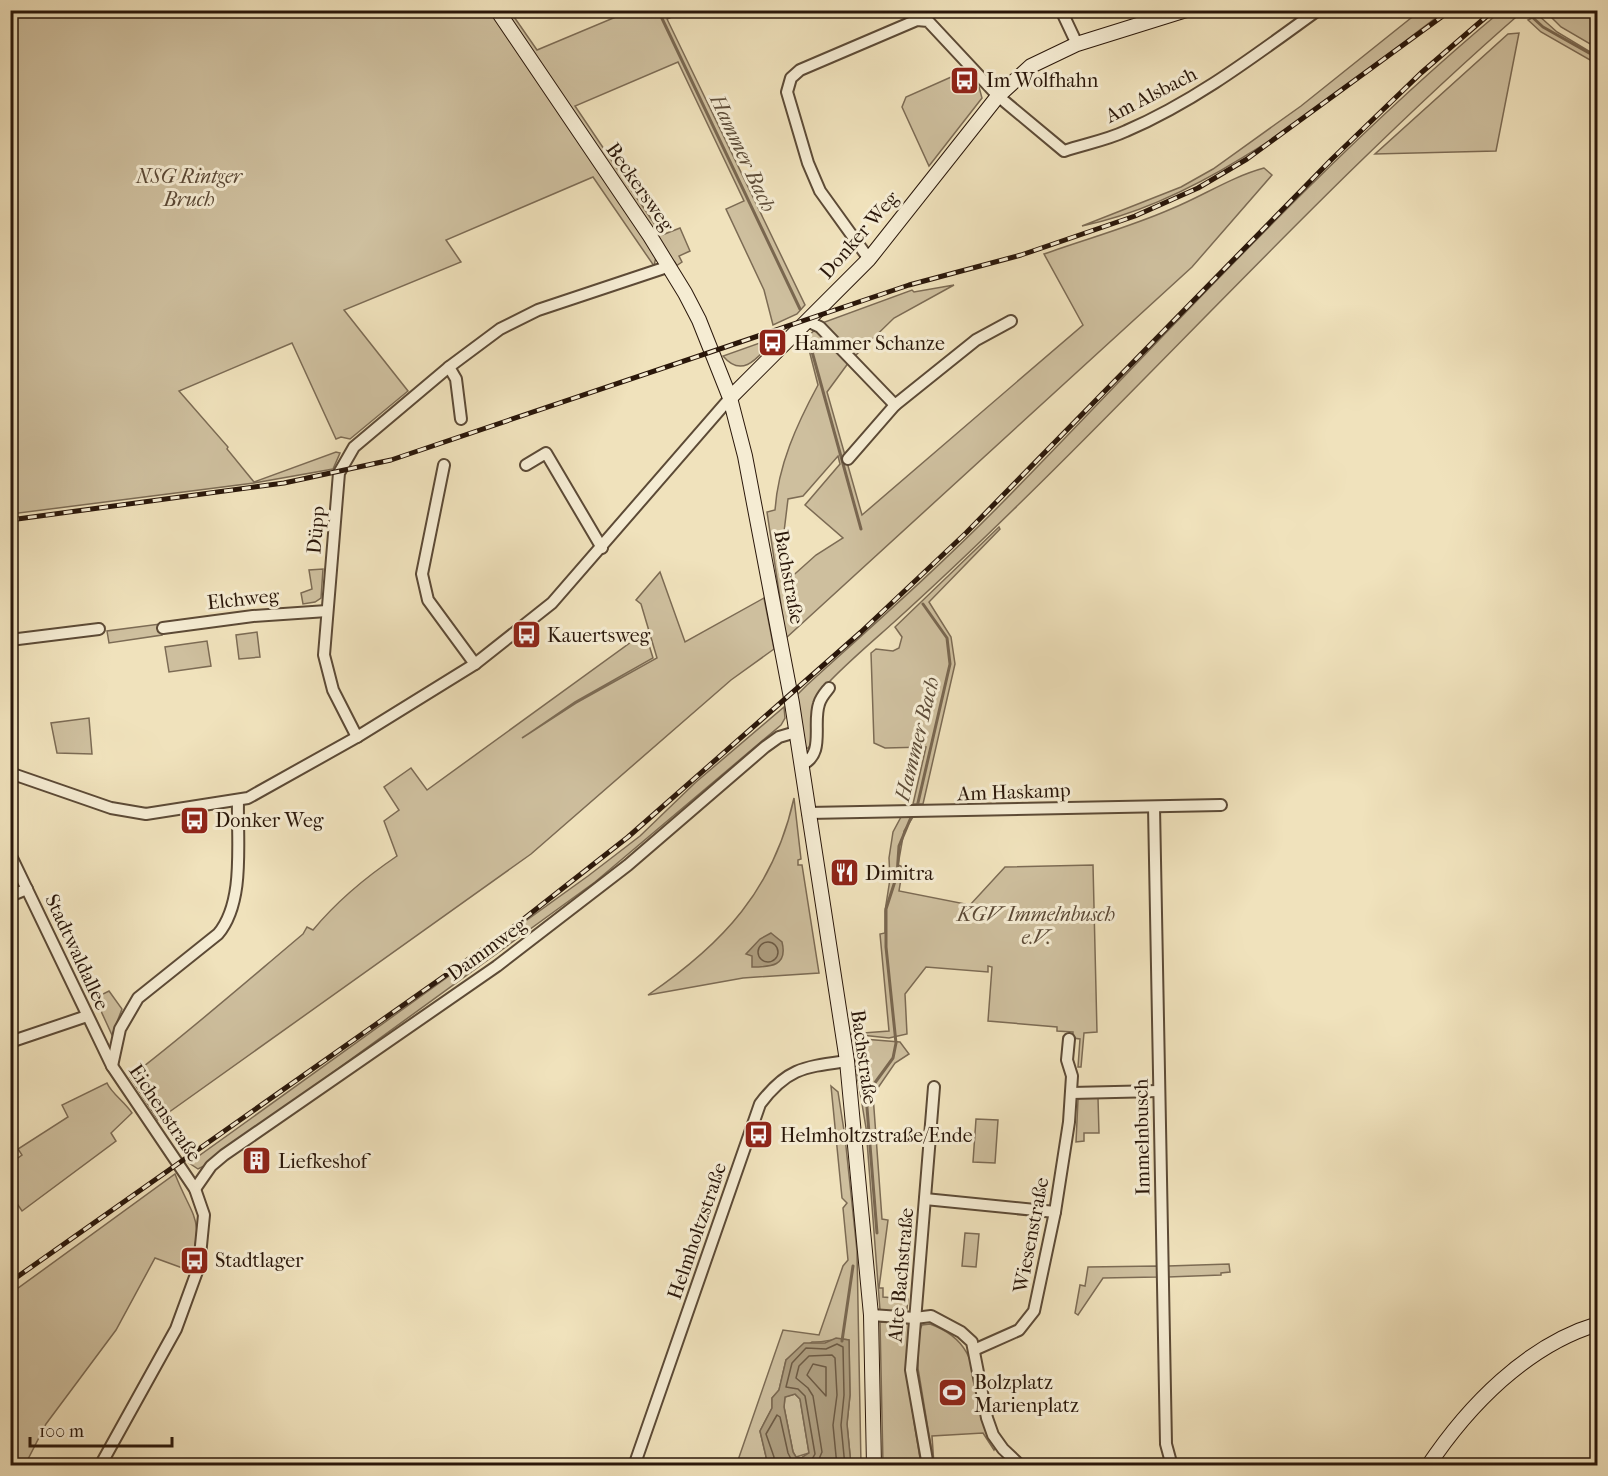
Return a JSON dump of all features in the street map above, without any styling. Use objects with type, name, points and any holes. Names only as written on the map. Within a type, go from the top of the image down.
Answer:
[{"type":"street","name":"Beckersweg","points":[[497,10],[670,266],[699,320],[730,398]]},
{"type":"street","points":[[1061,10],[1077,44]]},
{"type":"street","name":"Donker Weg","points":[[10,773],[111,808],[146,814],[238,801],[357,737],[475,664],[552,603],[730,398],[869,259],[998,96],[1031,66],[1077,44],[1186,10]]},
{"type":"street","name":"Am Alsbach","points":[[998,96],[1064,151],[1125,132],[1159,116],[1235,70],[1318,10]]},
{"type":"street","points":[[869,259],[820,191],[808,163],[787,92],[791,78],[800,70],[917,20],[928,21],[998,96]]},
{"type":"street","name":"Düpp","points":[[357,737],[333,690],[324,655],[339,473],[354,447],[449,367],[500,329],[538,310],[670,266]]},
{"type":"street","points":[[807,321],[820,327],[896,405]]},
{"type":"street","points":[[848,459],[896,405],[976,340],[1011,321]]},
{"type":"street","points":[[449,367],[456,379],[461,419]]},
{"type":"street","name":"Bachstraße","points":[[730,398],[756,508],[796,732],[847,1061],[871,1315],[874,1466]]},
{"type":"street","points":[[526,465],[546,453],[602,548]]},
{"type":"street","points":[[444,465],[422,574],[428,600],[475,664]]},
{"type":"street","name":"Elchweg","points":[[163,628],[253,616],[327,611]]},
{"type":"street","points":[[10,640],[99,628]]},
{"type":"street","points":[[801,765],[809,762],[816,753],[818,707],[829,688]]},
{"type":"street","name":"Dammweg","points":[[195,1189],[211,1166],[224,1155],[497,966],[628,865],[765,747],[779,737],[796,732]]},
{"type":"street","name":"Eichenstraße","points":[[100,1466],[176,1329],[200,1258],[204,1215],[195,1189],[112,1066],[120,1029],[138,998],[218,934],[227,923],[235,902],[238,801]]},
{"type":"street","name":"Am Haskamp","points":[[808,813],[1221,805]]},
{"type":"street","name":"Immelnbusch","points":[[1154,807],[1166,1443],[1172,1466]]},
{"type":"street","name":"Stadtwaldallee","points":[[10,854],[112,1066]]},
{"type":"street","points":[[10,896],[27,889]]},
{"type":"street","points":[[10,1042],[87,1016]]},
{"type":"street","name":"Wiesenstraße","points":[[974,1350],[1019,1330],[1034,1311],[1055,1212],[1071,1093],[1072,1076],[1067,1060],[1069,1039]]},
{"type":"street","name":"Helmholtzstraße","points":[[634,1466],[760,1104],[774,1084],[790,1072],[847,1061]]},
{"type":"street","name":"Alte Bachstraße","points":[[928,1466],[911,1370],[934,1087]]},
{"type":"street","points":[[1071,1093],[1159,1091]]},
{"type":"street","points":[[925,1199],[1055,1212]]},
{"type":"street","points":[[871,1315],[915,1318],[931,1316],[947,1323],[972,1342],[987,1418],[993,1435],[1003,1449],[1021,1466]]},
{"type":"street","points":[[1428,1466],[1447,1436],[1523,1364],[1541,1349],[1576,1330],[1598,1324]]},
{"type":"green space","points":[[1421,10],[1445,11],[1273,138],[1227,167],[1180,192],[1131,212],[1082,226],[1181,187],[1213,169],[1301,106]]},
{"type":"green space","name":"NSG Rintger Bruch","points":[[10,11],[490,11],[647,242],[656,257],[654,266],[593,177],[446,240],[461,262],[344,310],[408,391],[350,439],[341,437],[336,439],[292,343],[179,391],[228,447],[227,449],[254,482],[336,452],[340,453],[333,469],[254,483],[11,514]]},
{"type":"green space","points":[[504,11],[510,11],[537,50],[630,11],[686,11],[667,19],[805,305],[797,314],[773,325],[764,290],[726,209],[744,201],[678,62],[575,106],[662,235],[680,228],[690,251],[679,256],[682,262],[676,266]]},
{"type":"green space","points":[[1501,11],[1523,11],[1441,84],[1362,160],[1052,472],[830,681],[818,696],[813,740],[806,749],[796,696],[976,529],[1244,252],[1369,128]]},
{"type":"green space","points":[[1545,11],[1597,11],[1597,48],[1561,27]]},
{"type":"green space","points":[[1538,15],[1557,32],[1597,56],[1597,64],[1541,32],[1528,20]]},
{"type":"green space","points":[[1519,33],[1496,151],[1375,154],[1508,34]]},
{"type":"green space","points":[[958,74],[969,87],[979,87],[982,98],[929,166],[902,107],[906,97]]},
{"type":"green space","points":[[1264,168],[1272,175],[1192,267],[786,638],[767,512],[775,510],[784,461],[818,385],[806,338],[817,328],[849,362],[827,392],[862,515],[1083,325],[1044,254],[1183,204]],"holes":[[[838,456],[840,464],[805,505],[843,538],[816,555],[787,581],[784,532],[788,499],[803,496]]]},
{"type":"green space","points":[[954,285],[894,318],[854,357],[822,323],[912,290],[914,292]]},
{"type":"green space","points":[[771,339],[774,340],[763,353],[744,366],[730,363],[723,356]]},
{"type":"green space","points":[[999,527],[1000,529],[929,602],[951,637],[955,664],[923,804],[913,804],[926,747],[885,748],[874,743],[871,653],[876,649],[893,651],[899,648],[902,637],[895,627]]},
{"type":"green space","points":[[323,569],[321,598],[315,602],[303,604],[301,593],[312,589],[309,570]]},
{"type":"green space","points":[[660,572],[685,642],[764,598],[774,649],[731,680],[531,854],[158,1120],[130,1077],[303,934],[307,927],[313,930],[352,890],[397,856],[384,821],[399,810],[384,787],[411,768],[427,790],[645,632],[653,658],[575,702],[522,738],[576,703],[657,658],[641,604],[636,600]]},
{"type":"green space","points":[[160,624],[162,635],[109,643],[107,631]]},
{"type":"green space","points":[[257,632],[260,657],[239,659],[236,635]]},
{"type":"green space","points":[[207,641],[211,666],[169,672],[165,647]]},
{"type":"green space","points":[[784,707],[785,718],[781,725],[595,882],[204,1166],[198,1169],[189,1163],[588,876],[640,836],[696,782]]},
{"type":"green space","points":[[89,718],[92,754],[57,753],[51,723]]},
{"type":"green space","points":[[794,798],[801,859],[798,860],[798,865],[802,865],[819,973],[743,978],[648,995],[700,956],[742,912],[759,887],[773,860]]},
{"type":"green space","name":"KGV Immelnbusch e.V.","points":[[901,817],[913,817],[904,831],[898,865],[903,867],[899,891],[970,905],[1005,867],[1093,865],[1097,1032],[1084,1033],[1081,1067],[1078,1067],[1080,1039],[1073,1038],[1073,1032],[1057,1031],[1057,1027],[988,1021],[992,967],[988,966],[988,972],[926,967],[905,994],[907,1034],[889,1038],[852,1034],[852,1023],[862,1022],[863,1033],[889,1031],[880,934],[885,933],[885,911],[890,879],[889,858],[893,832]]},
{"type":"green space","points":[[109,991],[122,1009],[112,1035],[95,998]]},
{"type":"green space","points":[[851,1038],[900,1042],[909,1054],[895,1063],[873,1095],[882,1219],[888,1220],[879,1288],[883,1288],[883,1297],[908,1299],[907,1309],[903,1312],[880,1310],[866,1128]]},
{"type":"green space","points":[[107,1083],[132,1113],[111,1133],[116,1141],[22,1211],[16,1202],[11,1206],[11,1163],[22,1155],[18,1149],[68,1117],[62,1105]]},
{"type":"green space","points":[[831,1086],[838,1092],[857,1251],[861,1465],[851,1465],[847,1424],[850,1395],[849,1340],[840,1339],[812,1342],[786,1360],[779,1390],[772,1398],[772,1408],[760,1431],[768,1465],[736,1466],[783,1330],[819,1335],[843,1266],[848,1260],[843,1208],[847,1203],[842,1198]]},
{"type":"green space","points":[[1081,1097],[1098,1098],[1099,1133],[1084,1133],[1084,1141],[1076,1142],[1078,1100]]},
{"type":"green space","points":[[976,1119],[998,1120],[995,1163],[973,1162]]},
{"type":"green space","points":[[175,1174],[192,1211],[197,1229],[188,1270],[155,1258],[116,1330],[46,1424],[25,1465],[11,1465],[10,1294]]},
{"type":"green space","points":[[965,1233],[979,1234],[976,1267],[962,1266]]},
{"type":"green space","points":[[1229,1264],[1230,1272],[1221,1273],[1221,1275],[1168,1277],[1168,1266]]},
{"type":"green space","points":[[1157,1266],[1157,1277],[1103,1278],[1078,1315],[1075,1313],[1080,1285],[1085,1286],[1088,1267]]},
{"type":"green space","points":[[880,1322],[909,1324],[908,1378],[921,1465],[883,1465]]},
{"type":"green space","points":[[930,1324],[950,1334],[963,1347],[971,1362],[986,1429],[997,1445],[994,1450],[983,1433],[932,1436],[934,1465],[918,1368],[918,1334],[922,1325]]},
{"type":"green space","points":[[795,1394],[800,1399],[809,1453],[796,1457],[784,1407],[785,1397]]},
{"type":"water","points":[[771,933],[782,942],[783,956],[776,964],[752,967],[752,956],[746,954],[760,939]]},
{"type":"water","points":[[836,1338],[849,1340],[850,1395],[847,1424],[851,1465],[768,1465],[760,1431],[772,1408],[772,1398],[779,1390],[786,1360],[804,1343],[825,1343]],"holes":[[[795,1394],[800,1399],[809,1453],[801,1458],[796,1457],[793,1452],[784,1407],[785,1397]]]},
{"type":"waterway","name":"Hammer Bach","points":[[658,10],[800,309]]},
{"type":"waterway","points":[[1531,16],[1543,27],[1598,58]]},
{"type":"waterway","name":"Hammer Bach","points":[[808,337],[861,529]]},
{"type":"waterway","name":"Hammer Bach","points":[[917,807],[950,664],[947,638],[923,604]]},
{"type":"waterway","name":"Hammer Bach","points":[[877,1233],[866,1095],[893,1058],[896,1043],[886,947],[886,909],[897,875],[899,846],[912,815]]},
{"type":"waterway","name":"Hammer Bach","points":[[842,1341],[853,1266]]},
{"type":"railway","points":[[10,520],[284,483],[391,460],[909,285],[1021,255],[1135,216],[1198,188],[1247,159],[1451,10]]},
{"type":"railway","points":[[10,1282],[507,932],[628,837],[861,632],[966,533],[1332,159],[1421,73],[1494,10]]},
{"type":"place","name":"Im Wolfhahn","points":[[965,80]]},
{"type":"place","name":"Hammer Schanze","points":[[773,343]]},
{"type":"place","name":"Kauertsweg","points":[[526,635]]},
{"type":"place","name":"Donker Weg","points":[[194,820]]},
{"type":"place","name":"Dimitra","points":[[844,873]]},
{"type":"place","name":"Helmholtzstraße/Ende","points":[[759,1135]]},
{"type":"place","name":"Liefkeshof","points":[[257,1161]]},
{"type":"place","name":"Stadtlager","points":[[194,1260]]},
{"type":"place","name":"Bolzplatz Marienplatz","points":[[953,1393]]}]
